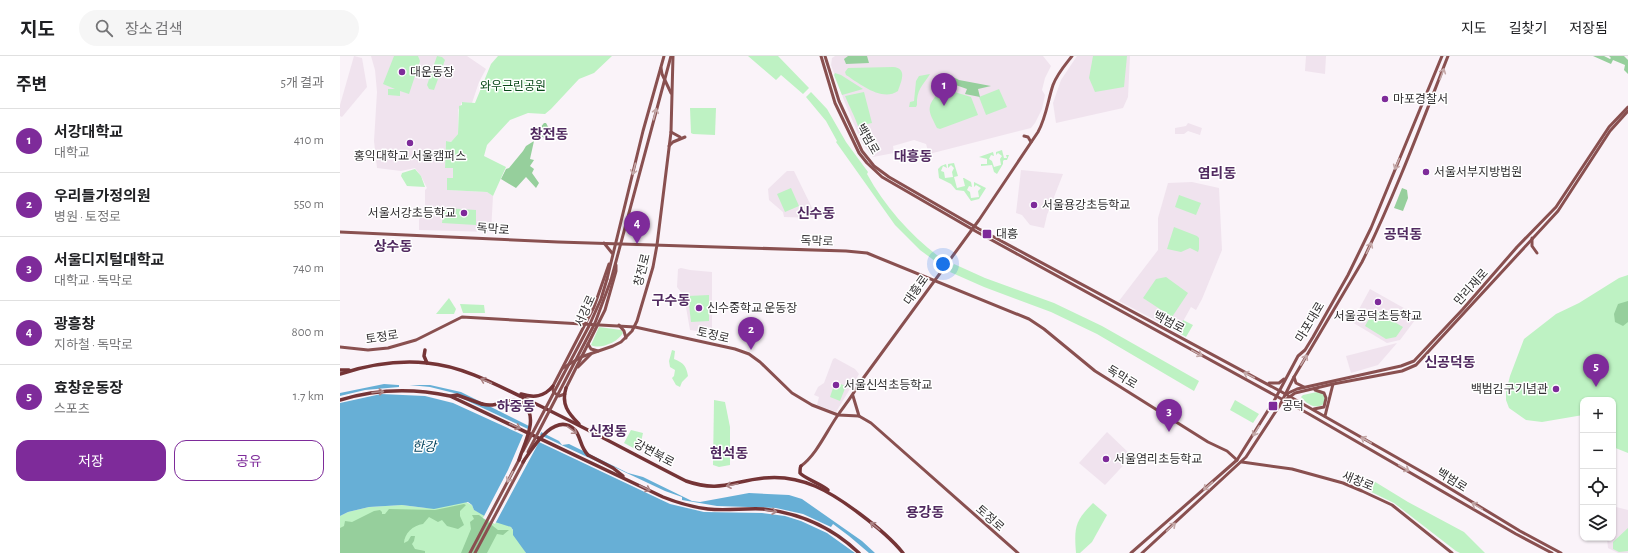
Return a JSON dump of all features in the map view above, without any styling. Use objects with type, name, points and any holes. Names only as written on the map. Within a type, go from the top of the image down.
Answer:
[{"type":"highway","points":[[425,350],[424,356],[427,363]]},
{"type":"highway","name":"강변북로","points":[[340,374],[396,362],[427,363],[446,366],[466,372],[546,409],[696,485],[719,487],[764,478],[777,478],[800,480],[830,492],[881,531],[903,553]]},
{"type":"highway","points":[[340,370],[356,370]]},
{"type":"highway","points":[[513,393],[529,397],[539,396],[545,394],[553,386]]},
{"type":"highway","points":[[566,388],[564,394],[566,408],[572,417],[583,428]]},
{"type":"highway","points":[[340,400],[366,393],[397,390],[424,391],[457,396],[487,406],[511,401],[524,404],[529,410],[532,422],[521,461]]},
{"type":"highway","points":[[450,396],[663,497],[693,507],[764,510],[797,516],[828,530],[846,541],[859,553]]},
{"type":"highway","points":[[521,461],[538,439],[547,431],[557,426],[565,426],[576,431],[581,446],[588,455],[613,468],[628,480]]},
{"type":"highway","points":[[800,466],[800,472],[802,475],[821,484],[830,492]]},
{"type":"main road","name":"서강로","points":[[609,279],[610,260],[664,56]]},
{"type":"main road","name":"서강로","points":[[470,553],[595,323],[616,262],[664,79],[672,56]]},
{"type":"main road","name":"창전로","points":[[563,368],[581,357],[613,346],[626,338],[635,326],[653,268],[657,245],[671,132],[672,56]]},
{"type":"main road","name":"백범로","points":[[821,56],[835,103],[863,159],[882,177],[973,227]]},
{"type":"main road","name":"백범로","points":[[825,56],[839,101],[860,146],[868,159],[888,177],[982,233],[1281,398],[1429,482],[1516,534],[1552,553]]},
{"type":"main road","name":"대흥로","points":[[800,466],[809,460],[838,415],[853,396],[859,384],[973,227],[1042,126],[1053,84],[1061,69],[1072,56]]},
{"type":"main road","name":"마포대로","points":[[1142,553],[1242,462],[1280,404],[1280,390],[1285,378],[1298,356],[1305,350],[1313,337],[1348,275],[1371,228],[1442,56]]},
{"type":"main road","name":"마포대로","points":[[1131,553],[1237,460],[1274,401],[1281,398],[1285,394],[1362,262],[1409,154],[1448,56]]},
{"type":"main road","name":"창전로","points":[[660,67],[671,94]]},
{"type":"main road","name":"만리재로","points":[[1281,398],[1295,393],[1402,370],[1413,366],[1556,207],[1609,127],[1628,107]]},
{"type":"main road","name":"만리재로","points":[[1530,237],[1558,211],[1610,131],[1628,111]]},
{"type":"main road","points":[[847,129],[852,134],[853,131]]},
{"type":"main road","points":[[671,132],[680,137]]},
{"type":"main road","points":[[1024,136],[1028,137],[1031,142]]},
{"type":"main road","points":[[669,146],[673,142],[685,137]]},
{"type":"main road","points":[[854,143],[860,146]]},
{"type":"main road","points":[[1403,152],[1409,154]]},
{"type":"main road","name":"독막로","points":[[340,232],[867,253],[1015,312],[1035,322],[1095,371],[1237,460]]},
{"type":"main road","name":"백범로","points":[[982,233],[1280,390],[1431,477],[1520,531],[1561,553]]},
{"type":"main road","points":[[1530,237],[1532,246],[1537,253]]},
{"type":"main road","points":[[604,243],[612,253]]},
{"type":"main road","points":[[564,394],[559,396],[554,393],[552,390],[553,386],[594,307],[610,260]]},
{"type":"main road","points":[[566,388],[599,324],[612,287],[616,271],[616,262]]},
{"type":"main road","points":[[1123,312],[1126,308]]},
{"type":"main road","name":"토정로","points":[[340,347],[368,350],[388,348],[416,340],[462,317],[514,321],[635,326],[735,349],[749,354],[792,393],[812,405],[838,415],[859,416],[871,423],[1018,553]]},
{"type":"main road","points":[[619,325],[624,331],[626,338]]},
{"type":"main road","points":[[588,344],[591,349],[598,351]]},
{"type":"main road","points":[[577,368],[593,353]]},
{"type":"main road","name":"만리재로","points":[[1285,394],[1304,387],[1406,365],[1417,361]]},
{"type":"main road","points":[[1294,377],[1296,383],[1304,387]]},
{"type":"main road","points":[[1266,383],[1279,383],[1285,378]]},
{"type":"main road","points":[[1325,416],[1333,384]]},
{"type":"main road","points":[[1312,409],[1324,407],[1326,401],[1324,393],[1314,390]]},
{"type":"main road","points":[[1269,392],[1274,401]]},
{"type":"main road","points":[[853,396],[859,416]]},
{"type":"main road","points":[[1280,404],[1293,405]]},
{"type":"main road","points":[[1374,451],[1378,449],[1377,446]]},
{"type":"main road","name":"서강로","points":[[475,553],[521,461]]},
{"type":"main road","name":"새창로","points":[[1242,462],[1292,469],[1343,483],[1362,491],[1392,505],[1452,553]]},
{"type":"main road","points":[[1429,482],[1433,480],[1431,477]]},
{"type":"main road","points":[[1516,534],[1520,531]]},
{"type":"shaded area","points":[[354,56],[362,58],[367,87],[342,117],[340,116],[340,105]]},
{"type":"shaded area","name":"홍익대학교 서울캠퍼스","points":[[371,56],[467,56],[486,69],[479,82],[472,103],[462,102],[458,110],[458,134],[451,142],[446,141],[445,167],[453,168],[453,178],[448,178],[447,190],[487,192],[493,196],[491,232],[419,230],[419,219],[425,215],[425,190],[427,188],[421,176],[415,168],[401,171],[377,168],[374,141],[377,92],[375,70]]},
{"type":"shaded area","points":[[835,56],[1043,56],[1051,66],[1045,78],[1042,90],[1045,95],[1042,109],[1031,128],[929,154],[926,144],[914,140],[893,146],[894,153],[873,157],[862,143],[845,103],[831,65],[832,58]]},
{"type":"shaded area","points":[[1077,56],[1130,56],[1128,97],[1123,108],[1056,123],[1053,103],[1061,80]]},
{"type":"shaded area","points":[[1306,56],[1326,56],[1325,74],[1305,71]]},
{"type":"shaded area","points":[[1188,123],[1202,128],[1200,135],[1188,131],[1184,134],[1175,134],[1175,128],[1186,126]]},
{"type":"shaded area","name":"서울용강초등학교","points":[[1021,170],[1063,174],[1047,215],[1044,228],[1030,225],[1022,215],[1016,213]]},
{"type":"shaded area","points":[[787,171],[794,171],[817,218],[784,217],[783,212],[769,200],[768,189]]},
{"type":"shaded area","points":[[1192,182],[1219,188],[1222,250],[1196,310],[1191,307],[1181,325],[1182,326],[1180,327],[1177,325],[1174,330],[1119,301],[1158,250],[1158,218],[1168,183]]},
{"type":"shaded area","points":[[681,268],[712,272],[712,338],[704,338],[697,331],[690,330],[684,296],[677,287],[678,269]]},
{"type":"shaded area","name":"서울공덕초등학교","points":[[1370,289],[1418,316],[1400,340],[1387,343],[1352,322]]},
{"type":"shaded area","points":[[1397,343],[1378,365],[1351,373],[1346,356]]},
{"type":"shaded area","name":"서울신석초등학교","points":[[835,358],[855,369],[859,374],[836,412],[817,405],[819,397],[814,395],[818,387],[824,383],[833,359]]},
{"type":"shaded area","name":"서울염리초등학교","points":[[1107,432],[1132,456],[1105,485],[1079,463]]},
{"type":"shaded area","points":[[1616,507],[1628,510],[1628,553],[1618,553],[1608,548],[1607,541],[1616,541]]},
{"type":"green space","name":"대운동장","points":[[394,56],[418,56],[420,61],[409,94],[400,91],[400,96],[388,95],[388,89],[395,89],[383,84]]},
{"type":"green space","points":[[437,56],[442,57],[445,60],[434,90],[429,89],[427,85]]},
{"type":"green space","name":"와우근린공원","points":[[498,56],[612,56],[594,73],[579,79],[545,114],[528,113],[510,120],[487,145],[484,156],[506,167],[493,196],[487,192],[447,190],[447,178],[453,178],[453,168],[445,168],[446,141],[451,142],[458,134],[459,106],[462,105],[462,102],[475,103],[491,64]]},
{"type":"green space","points":[[748,56],[778,56],[809,88],[803,94],[781,75],[776,80]]},
{"type":"green space","points":[[848,56],[867,56],[869,63],[846,64],[844,59]]},
{"type":"green space","points":[[1093,56],[1127,56],[1124,87],[1095,92],[1089,78]]},
{"type":"green space","points":[[1593,56],[1604,56],[1610,59],[1611,58],[1609,56],[1624,56],[1628,60],[1628,74],[1624,70],[1625,65],[1613,60],[1611,64]]},
{"type":"green space","points":[[893,67],[901,70],[902,76],[898,91],[892,94],[878,93],[864,87],[846,75],[845,72],[848,68]]},
{"type":"green space","points":[[835,73],[841,75],[863,89],[842,95],[834,75]]},
{"type":"green space","points":[[930,74],[919,92],[916,107],[909,107],[910,102],[914,101],[916,81],[919,76]]},
{"type":"green space","points":[[951,76],[959,80],[991,86],[978,89],[980,97],[965,94],[967,89],[950,83]]},
{"type":"green space","points":[[999,89],[1007,107],[986,115],[979,97]]},
{"type":"green space","points":[[948,90],[971,97],[978,115],[940,129],[937,128],[931,116],[930,105],[936,95],[942,91]]},
{"type":"green space","points":[[811,92],[827,109],[846,142],[868,172],[867,174],[882,198],[900,221],[920,241],[942,259],[939,264],[920,250],[895,225],[836,142],[837,141],[826,121],[806,97]]},
{"type":"green space","points":[[864,92],[872,123],[858,126],[845,96]]},
{"type":"green space","points":[[690,108],[716,108],[715,135],[691,133]]},
{"type":"green space","points":[[544,123],[546,123],[552,134],[548,140],[536,133]]},
{"type":"green space","points":[[534,141],[530,159],[534,160],[530,166],[534,169],[532,173],[539,183],[536,188],[526,177],[516,188],[501,179],[506,169],[509,168],[526,146]]},
{"type":"green space","points":[[1002,150],[1004,158],[1007,158],[1006,155],[1009,155],[1007,160],[1003,161],[1003,164],[997,174],[994,172],[992,165],[981,166],[981,164],[987,164],[987,159],[979,157],[993,152],[994,156],[991,155],[989,159],[992,161],[994,167],[1001,165],[1000,159],[1002,156],[998,153],[996,155],[996,152]]},
{"type":"green space","points":[[954,163],[958,176],[954,177],[957,188],[965,186],[963,178],[971,182],[972,187],[969,186],[967,190],[970,192],[971,198],[979,197],[978,191],[981,188],[976,185],[974,187],[974,182],[986,188],[979,199],[971,201],[964,191],[956,190],[951,184],[939,178],[938,169],[946,164],[947,168],[943,166],[941,171],[944,172],[945,178],[953,177],[952,172],[954,168],[951,165],[948,168],[948,164]]},
{"type":"green space","points":[[415,169],[421,176],[425,187],[407,186],[401,176],[402,173]]},
{"type":"green space","points":[[791,188],[799,206],[785,212],[777,194]]},
{"type":"green space","points":[[1402,188],[1407,190],[1408,198],[1403,211],[1394,208]]},
{"type":"green space","points":[[1179,195],[1201,203],[1196,215],[1175,207]]},
{"type":"green space","points":[[445,208],[476,210],[476,225],[442,223]]},
{"type":"green space","points":[[1174,227],[1199,238],[1198,252],[1190,248],[1181,252],[1167,249]]},
{"type":"green space","points":[[954,264],[985,278],[1054,303],[1102,326],[1199,381],[1194,391],[1097,334],[1051,312],[984,287],[950,272]]},
{"type":"green space","points":[[1628,275],[1628,453],[1616,448],[1616,397],[1580,397],[1580,416],[1542,422],[1526,420],[1509,408],[1506,400],[1506,392],[1510,376],[1524,339],[1556,314],[1579,303],[1619,278]]},
{"type":"green space","points":[[1166,277],[1188,293],[1172,317],[1143,298],[1156,279]]},
{"type":"green space","name":"신수중학교 운동장","points":[[709,295],[709,321],[691,322],[688,296]]},
{"type":"green space","points":[[449,298],[456,309],[454,314],[436,314]]},
{"type":"green space","points":[[1628,301],[1628,322],[1623,326],[1615,322],[1614,314],[1618,304]]},
{"type":"green space","points":[[460,304],[484,305],[485,313],[463,313]]},
{"type":"green space","points":[[1374,310],[1403,327],[1396,337],[1386,339],[1365,326]]},
{"type":"green space","points":[[1183,320],[1193,325],[1186,337],[1174,330],[1177,325],[1181,326]]},
{"type":"green space","points":[[599,327],[621,330],[623,333],[613,342],[604,346],[591,345]]},
{"type":"green space","points":[[672,350],[675,351],[674,359],[684,365],[688,376],[682,382],[680,387],[676,385],[672,378],[675,370],[670,367],[669,361]]},
{"type":"green space","points":[[835,382],[846,386],[840,401],[830,397]]},
{"type":"green space","points":[[1317,392],[1323,393],[1325,398],[1324,404],[1321,406],[1311,405],[1301,397],[1303,395]]},
{"type":"green space","points":[[714,400],[725,402],[730,427],[730,465],[719,467],[713,465]]},
{"type":"green space","points":[[1235,400],[1259,414],[1253,423],[1230,410]]},
{"type":"green space","points":[[631,430],[643,433],[639,451],[624,443]]},
{"type":"green space","points":[[1372,480],[1408,502],[1464,532],[1485,553],[1460,553],[1456,551],[1394,503],[1365,489]]},
{"type":"green space","points":[[466,502],[472,505],[474,510],[511,527],[526,553],[340,553],[340,516],[348,512],[369,507],[402,505],[426,508]]},
{"type":"green space","points":[[1093,503],[1107,515],[1092,542],[1080,553],[1076,553],[1075,537],[1077,525],[1082,515]]},
{"type":"green space","points":[[464,504],[466,505],[460,511],[460,516],[464,525],[458,529],[447,526],[442,520],[438,522],[429,517],[423,524],[416,526],[407,533],[404,543],[408,541],[411,536],[415,536],[412,544],[415,549],[425,551],[425,553],[340,553],[340,528],[344,526],[345,521],[352,522],[374,511],[380,510],[382,514],[385,514],[389,509],[435,510]]},
{"type":"green space","points":[[472,515],[479,515],[498,530],[509,530],[503,535],[497,534],[487,553],[461,553],[471,529],[470,522],[474,519]]},
{"type":"green space","points":[[1628,528],[1628,551],[1619,552],[1613,549],[1613,542],[1616,541],[1616,539]]},
{"type":"water","name":"한강","points":[[384,384],[430,385],[461,392],[559,441],[562,445],[569,444],[628,473],[643,477],[692,501],[700,502],[749,493],[789,495],[802,499],[862,541],[875,553],[526,553],[513,535],[513,530],[511,527],[495,522],[474,510],[472,505],[468,502],[434,509],[402,505],[369,507],[348,512],[340,516],[340,393]]},
{"type":"pier","points":[[399,384],[430,387],[458,394],[457,396],[528,429],[532,425],[542,430],[540,435],[613,469],[614,467],[665,491],[682,497],[682,500],[717,506],[776,508],[803,514],[831,527],[833,524],[869,553],[855,553],[827,533],[801,521],[785,516],[762,513],[704,512],[670,504],[539,442],[495,524],[483,518],[508,470],[523,435],[453,403],[425,396],[381,394],[340,403],[340,396],[365,390],[399,387]]},
{"type":"place","name":"대운동장","points":[[402,72]]},
{"type":"place","name":"마포경찰서","points":[[1385,99]]},
{"type":"place","name":"서강대학교","points":[[944,106]]},
{"type":"place","name":"홍익대학교 서울캠퍼스","points":[[410,143]]},
{"type":"place","name":"서울서부지방법원","points":[[1426,172]]},
{"type":"place","name":"서울용강초등학교","points":[[1034,205]]},
{"type":"place","name":"서울서강초등학교","points":[[464,213]]},
{"type":"place","name":"대흥","points":[[987,234]]},
{"type":"place","name":"광흥창","points":[[637,244]]},
{"type":"place","name":"서울공덕초등학교","points":[[1378,302]]},
{"type":"place","name":"신수중학교 운동장","points":[[699,308]]},
{"type":"place","name":"우리들가정의원","points":[[751,350]]},
{"type":"place","name":"서울신석초등학교","points":[[836,385]]},
{"type":"place","name":"효창운동장","points":[[1596,387]]},
{"type":"place","name":"백범김구기념관","points":[[1556,389]]},
{"type":"place","name":"공덕","points":[[1273,406]]},
{"type":"place","name":"서울디지털대학교","points":[[1169,432]]},
{"type":"place","name":"서울염리초등학교","points":[[1106,459]]},
{"type":"district","name":"창전동","points":[[549,134]]},
{"type":"district","name":"대흥동","points":[[913,156]]},
{"type":"district","name":"염리동","points":[[1217,173]]},
{"type":"district","name":"신수동","points":[[816,213]]},
{"type":"district","name":"공덕동","points":[[1403,234]]},
{"type":"district","name":"상수동","points":[[393,246]]},
{"type":"district","name":"구수동","points":[[671,300]]},
{"type":"district","name":"신공덕동","points":[[1450,362]]},
{"type":"district","name":"하중동","points":[[516,406]]},
{"type":"district","name":"신정동","points":[[608,431]]},
{"type":"district","name":"현석동","points":[[729,453]]},
{"type":"district","name":"용강동","points":[[925,512]]}]
